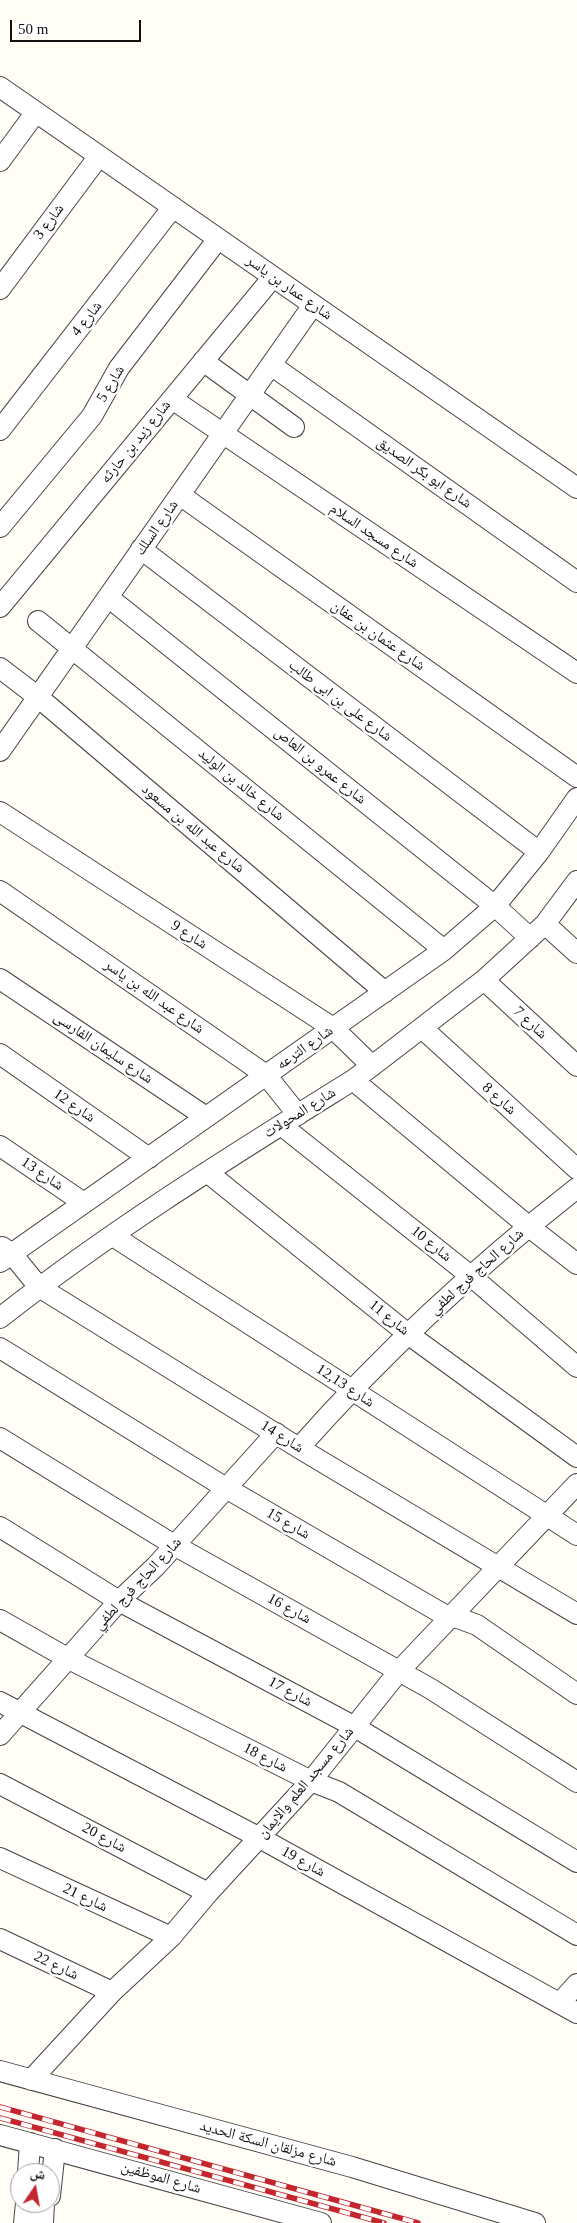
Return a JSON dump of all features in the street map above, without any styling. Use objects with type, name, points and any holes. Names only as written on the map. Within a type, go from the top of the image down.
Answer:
[{"type":"street","name":"شارع عمار بن ياسر","points":[[0,87],[577,488]]},
{"type":"street","points":[[0,161],[36,112]]},
{"type":"street","name":"شارع 3","points":[[0,289],[99,156]]},
{"type":"street","name":"شارع 4","points":[[0,430],[173,207]]},
{"type":"street","name":"شارع 5","points":[[0,527],[92,416],[119,368],[218,239]]},
{"type":"street","name":"شارع زيد بن حارثه","points":[[0,608],[273,277]]},
{"type":"street","name":"شارع السلك","points":[[3,740],[38,697],[313,305]]},
{"type":"street","points":[[203,361],[294,427]]},
{"type":"street","name":"شارع ابو بكر الصديق","points":[[271,365],[577,582]]},
{"type":"street","name":"شارع مسجد السلام","points":[[172,399],[577,673]]},
{"type":"street","name":"شارع عثمان بن عفان","points":[[180,495],[577,777]]},
{"type":"street","name":"شارع على بن ابى طالب","points":[[142,549],[540,852]]},
{"type":"street","name":"شارع عمرو بن العاص","points":[[108,597],[495,906],[530,938]]},
{"type":"street","name":"شارع خالد بن الوليد","points":[[38,621],[444,950]]},
{"type":"street","name":"شارع عبد الله بن مسعود","points":[[0,668],[38,697],[385,992]]},
{"type":"street","name":"شارع الترعه","points":[[4,1254],[84,1203],[444,950],[495,906],[540,852],[577,798]]},
{"type":"street","name":"شارع 9","points":[[0,812],[333,1028],[372,1066]]},
{"type":"street","name":"شارع المحولات","points":[[0,1318],[39,1287],[207,1172],[353,1080],[372,1066],[484,980],[544,924],[577,881]]},
{"type":"street","name":"شارع عبد الله بن ياسر","points":[[0,891],[266,1075],[290,1120]]},
{"type":"street","points":[[544,924],[577,953]]},
{"type":"street","name":"شارع سليمان الفارسى","points":[[0,979],[206,1117]]},
{"type":"street","name":"شارع 7","points":[[484,980],[577,1066]]},
{"type":"street","name":"شارع 8","points":[[422,1028],[577,1169]]},
{"type":"street","name":"شارع 12","points":[[0,1054],[149,1158]]},
{"type":"street","points":[[353,1080],[528,1226],[577,1264]]},
{"type":"street","name":"شارع 10","points":[[290,1120],[577,1367]]},
{"type":"street","name":"شارع 13","points":[[0,1146],[84,1203]]},
{"type":"street","name":"شارع 11","points":[[207,1172],[408,1334],[577,1457]]},
{"type":"street","name":"شارع الحاج فرج لطفي","points":[[299,1448],[350,1390],[408,1334],[528,1226],[577,1188]]},
{"type":"street","name":"شارع 12,13","points":[[113,1236],[350,1390],[577,1534]]},
{"type":"street","name":"شارع 14","points":[[4,1254],[39,1287],[299,1448],[497,1568],[528,1584],[577,1614]]},
{"type":"street","name":"شارع 15","points":[[0,1348],[226,1488],[448,1617],[458,1618],[477,1625],[577,1694]]},
{"type":"street","name":"شارع الحاج فرج لطفي","points":[[0,1735],[69,1659],[119,1600],[156,1566],[276,1433]]},
{"type":"street","name":"شارع 16","points":[[0,1438],[174,1545],[431,1688],[577,1782]]},
{"type":"street","name":"شارع مسجد العلم والايمان","points":[[31,2080],[112,1992],[171,1937],[208,1893],[311,1781],[399,1671],[448,1617],[577,1484]]},
{"type":"street","name":"شارع 17","points":[[0,1527],[119,1600],[354,1727],[577,1862]]},
{"type":"street","name":"شارع 18","points":[[0,1620],[69,1659],[311,1781],[339,1792],[577,1935]]},
{"type":"street","name":"شارع 19","points":[[0,1702],[260,1838],[577,2012]]},
{"type":"street","name":"شارع 20","points":[[0,1784],[208,1893]]},
{"type":"street","name":"شارع 21","points":[[0,1858],[171,1937]]},
{"type":"street","name":"شارع 22","points":[[0,1939],[112,1992]]},
{"type":"street","points":[[560,2003],[577,1984]]},
{"type":"street","name":"شارع مزلقان السكة الحديد","points":[[0,2071],[352,2167],[535,2223]]},
{"type":"street","name":"شارع الموظفين","points":[[0,2135],[321,2223]]},
{"type":"street","points":[[29,2163],[30,2143]]},
{"type":"street","points":[[54,2163],[55,2149]]},
{"type":"railway","points":[[0,2107],[418,2223]]},
{"type":"railway","points":[[0,2118],[384,2223]]}]
